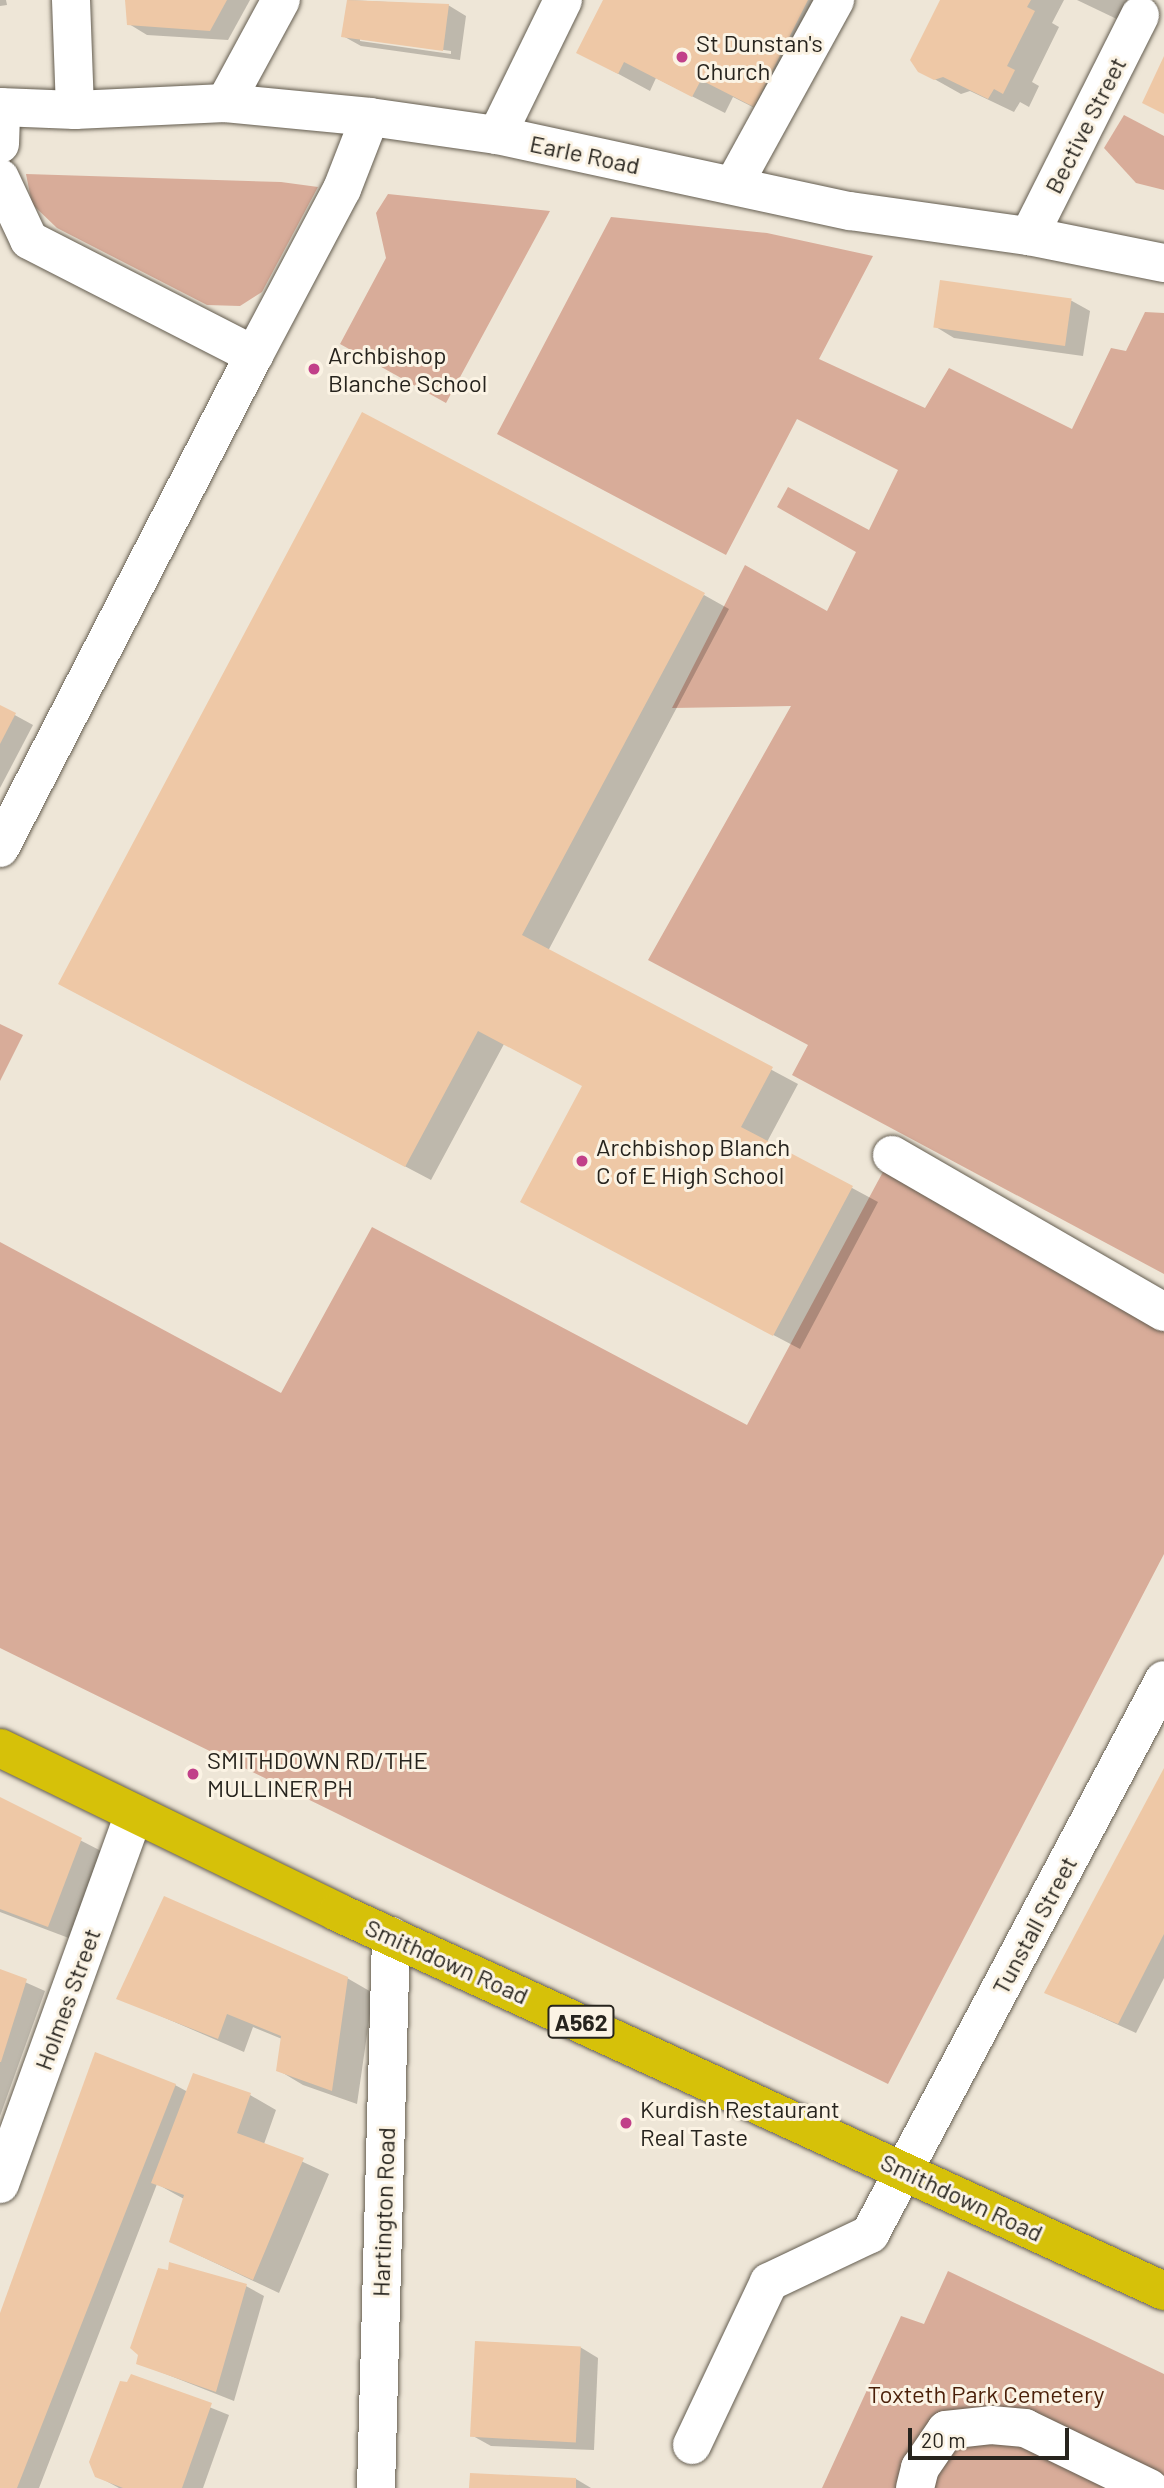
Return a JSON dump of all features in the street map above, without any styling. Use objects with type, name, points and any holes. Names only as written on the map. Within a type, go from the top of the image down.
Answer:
[{"type":"highway","name":"Smithdown Road","points":[[0,1748],[391,1936],[1164,2291]]},
{"type":"street","points":[[71,0],[75,110]]},
{"type":"street","points":[[225,103],[281,0]]},
{"type":"street","points":[[497,135],[563,0]]},
{"type":"street","points":[[734,184],[835,0]]},
{"type":"street","name":"Bective Street","points":[[1029,236],[1140,15]]},
{"type":"street","name":"Earle Road","points":[[0,107],[75,110],[225,103],[370,117],[497,135],[850,211],[1029,236],[1164,263]]},
{"type":"street","points":[[0,107],[0,144]]},
{"type":"street","points":[[0,848],[342,189],[370,117]]},
{"type":"street","points":[[0,178],[29,240],[254,355]]},
{"type":"street","points":[[892,1155],[1164,1312]]},
{"type":"street","name":"Tunstall Street","points":[[692,2445],[769,2282],[870,2234],[902,2169],[1164,1680]]},
{"type":"street","name":"Holmes Street","points":[[0,2184],[134,1814]]},
{"type":"street","name":"Hartington Road","points":[[376,2488],[391,1936]]},
{"type":"street","points":[[915,2488],[920,2468],[946,2430],[991,2425],[1026,2428],[1149,2488]]},
{"type":"green space","points":[[1124,115],[1164,136],[1164,190],[1136,183],[1104,148]]},
{"type":"green space","points":[[26,174],[281,182],[318,187],[262,292],[240,306],[207,305],[57,228],[32,204]]},
{"type":"green space","points":[[388,194],[550,211],[446,403],[340,344],[386,258],[376,213]]},
{"type":"green space","points":[[611,217],[767,233],[873,256],[819,359],[925,408],[949,368],[1072,429],[1111,348],[1126,351],[1145,312],[1164,313],[1164,1274],[792,1075],[808,1045],[648,960],[791,706],[672,708],[745,565],[827,611],[856,552],[777,507],[788,487],[869,530],[898,470],[797,419],[726,555],[497,434]]},
{"type":"green space","points":[[0,1024],[23,1035],[0,1081]]},
{"type":"green space","points":[[892,1155],[1164,1311],[1164,1554],[888,2084],[0,1648],[0,1242],[281,1393],[372,1227],[747,1425]]},
{"type":"green space","name":"Toxteth Park Cemetery","points":[[948,2271],[1164,2374],[1164,2488],[822,2488],[901,2316],[924,2324]]},
{"type":"building","points":[[125,0],[227,0],[210,31],[127,25]]},
{"type":"building","points":[[347,0],[449,4],[443,51],[341,37]]},
{"type":"building","name":"St Dunstan's Church","points":[[603,0],[808,0],[754,107],[701,80],[692,97],[624,62],[618,74],[576,53]]},
{"type":"building","points":[[940,0],[1031,0],[1027,7],[1035,11],[1007,66],[1015,70],[1003,94],[994,89],[988,99],[943,77],[934,80],[918,72],[910,60]]},
{"type":"building","points":[[1164,56],[1164,114],[1142,103]]},
{"type":"building","points":[[940,280],[1072,299],[1065,346],[933,328]]},
{"type":"building","points":[[362,412],[705,593],[522,935],[773,1067],[741,1127],[853,1186],[773,1336],[520,1202],[582,1086],[478,1031],[405,1167],[58,984]]},
{"type":"building","points":[[0,705],[16,713],[0,744]]},
{"type":"building","points":[[1164,1768],[1164,1934],[1118,2024],[1044,1993]]},
{"type":"building","points":[[0,1797],[82,1838],[48,1927],[0,1909]]},
{"type":"building","points":[[164,1896],[348,1977],[332,2091],[276,2071],[281,2036],[227,2014],[218,2039],[116,1999]]},
{"type":"building","points":[[0,1969],[27,1979],[1,2062],[0,2062]]},
{"type":"building","points":[[95,2052],[176,2084],[17,2488],[0,2488],[0,2313]]},
{"type":"building","points":[[193,2073],[251,2093],[237,2133],[304,2158],[253,2280],[169,2242],[184,2195],[151,2183]]},
{"type":"building","points":[[169,2262],[247,2284],[216,2392],[136,2364],[138,2355],[130,2348],[158,2268],[168,2270]]},
{"type":"building","points":[[475,2341],[581,2347],[576,2442],[470,2437]]},
{"type":"building","points":[[131,2374],[212,2403],[182,2488],[123,2488],[95,2477],[89,2462],[120,2381],[127,2382]]},
{"type":"building","points":[[470,2473],[576,2478],[576,2488],[469,2488]]},
{"type":"place","name":"St Dunstan's Church","points":[[682,57]]},
{"type":"place","name":"Archbishop Blanche School","points":[[314,369]]},
{"type":"place","name":"Archbishop Blanch C of E High School","points":[[582,1161]]},
{"type":"place","name":"SMITHDOWN RD/THE MULLINER PH","points":[[193,1774]]},
{"type":"place","name":"Kurdish Restaurant Real Taste","points":[[626,2123]]}]
